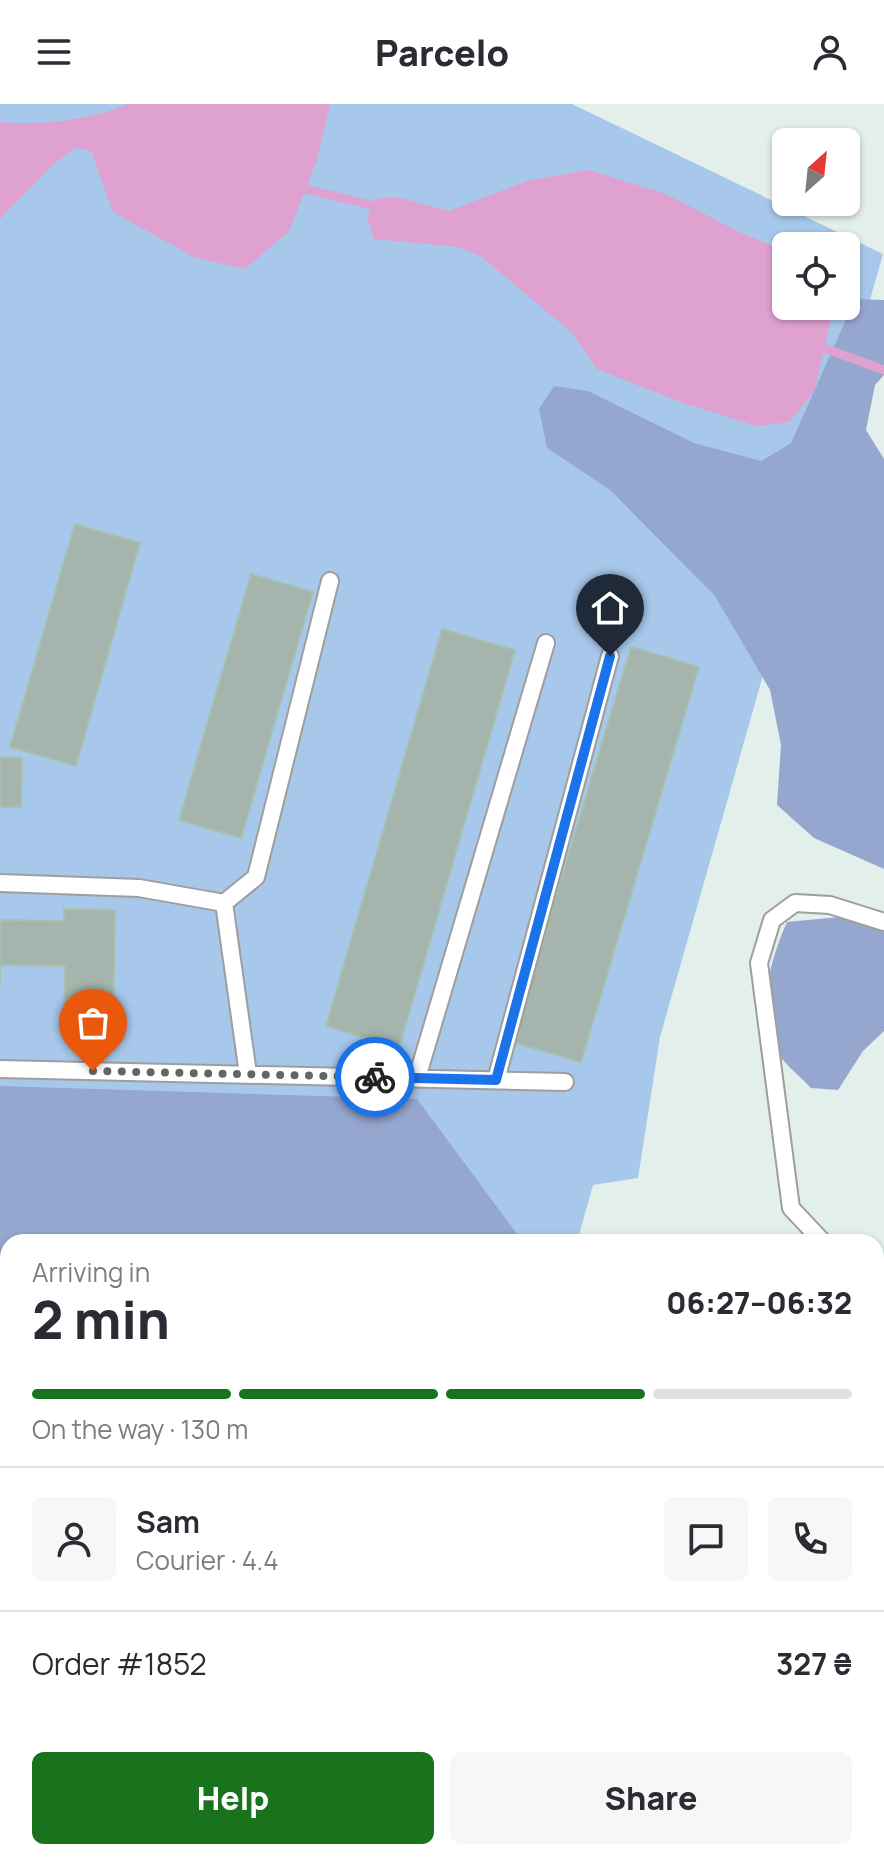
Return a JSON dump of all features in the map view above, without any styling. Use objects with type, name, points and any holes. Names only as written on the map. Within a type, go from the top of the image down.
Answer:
[{"type":"lane","points":[[0,883],[139,888],[224,903],[256,877],[330,581]]},
{"type":"lane","points":[[417,1078],[546,643]]},
{"type":"lane","points":[[496,1080],[610,656]]},
{"type":"lane","points":[[224,903],[248,1074]]},
{"type":"lane","points":[[815,1234],[791,1208],[759,963],[772,920],[795,903],[830,905],[884,922]]},
{"type":"lane","points":[[0,1069],[565,1082]]},
{"type":"shaded area","points":[[0,104],[572,104],[772,200],[772,216],[804,216],[837,232],[772,232],[772,320],[860,320],[860,243],[883,254],[660,1037],[638,1178],[593,1185],[579,1234],[0,1234]]},
{"type":"shaded area","points":[[128,104],[330,104],[317,160],[289,231],[245,269],[194,257],[113,212],[91,151],[76,148],[53,164],[0,219],[0,122],[65,120]]},
{"type":"shaded area","points":[[589,170],[666,194],[772,245],[772,320],[831,320],[814,392],[789,422],[757,426],[683,403],[597,369],[572,333],[482,257],[459,247],[374,239],[367,218],[377,198],[400,198],[449,211],[530,180]]},
{"type":"shaded area","points":[[860,299],[884,300],[884,375],[875,385],[866,430],[884,459],[884,869],[814,838],[777,805],[781,745],[770,690],[715,596],[610,490],[547,448],[539,409],[554,386],[588,391],[694,443],[761,461],[791,443],[846,320],[860,320]]},
{"type":"shaded area","points":[[839,917],[884,923],[884,1031],[863,1051],[838,1090],[811,1088],[773,1045],[766,1014],[768,982],[787,922]]},
{"type":"shaded area","points":[[0,1086],[417,1099],[517,1234],[0,1234]]},
{"type":"building","points":[[75,524],[140,543],[76,766],[10,747]]},
{"type":"building","points":[[251,574],[313,592],[241,838],[179,820]]},
{"type":"building","points":[[442,629],[515,650],[399,1048],[326,1026]]},
{"type":"building","points":[[631,647],[699,667],[581,1062],[512,1042]]},
{"type":"building","points":[[0,757],[22,758],[21,807],[0,807]]},
{"type":"building","points":[[64,909],[115,910],[113,1028],[64,1027],[65,966],[0,965],[0,920],[64,921]]},
{"type":"waterway","points":[[297,187],[383,208]]},
{"type":"waterway","points":[[813,344],[884,370]]},
{"type":"way so far","points":[[93,1071],[375,1077]]},
{"type":"route","points":[[375,1077],[496,1080],[610,656]]}]
